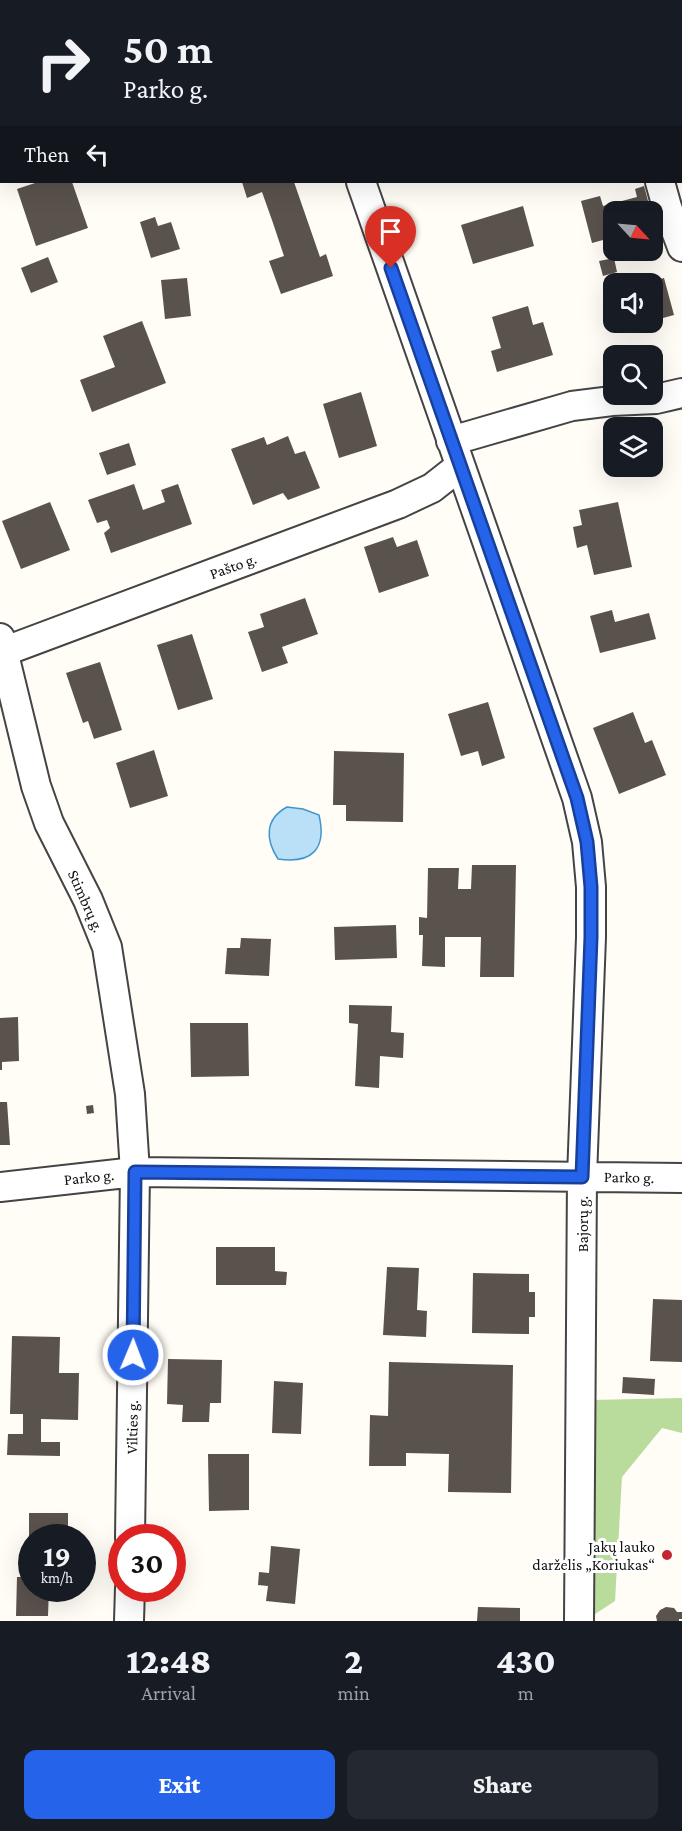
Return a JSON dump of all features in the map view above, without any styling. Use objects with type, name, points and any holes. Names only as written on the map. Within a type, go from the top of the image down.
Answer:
[{"type":"street","name":"Bajorų g.","points":[[361,183],[577,798],[587,842],[591,887],[591,937],[582,1177],[579,1621]]},
{"type":"street","points":[[660,183],[682,247]]},
{"type":"street","name":"Pašto g.","points":[[1,647],[398,504],[432,488],[456,453],[572,406],[656,399],[682,393]]},
{"type":"street","name":"Stimbrų g.","points":[[1,647],[36,786],[49,823],[88,900],[107,947],[130,1094],[135,1172]]},
{"type":"street","name":"Parko g.","points":[[0,1187],[135,1172],[682,1178]]},
{"type":"street","name":"Vilties g.","points":[[130,1524],[135,1172]]},
{"type":"street","points":[[129,1602],[129,1621]]},
{"type":"green space","points":[[682,1398],[682,1433],[662,1428],[622,1477],[615,1601],[589,1618],[592,1400]]},
{"type":"water","points":[[287,807],[303,809],[319,815],[321,837],[319,845],[314,852],[300,859],[278,859],[269,837],[274,817]]},
{"type":"building","points":[[35,183],[72,183],[88,228],[36,246],[17,189]]},
{"type":"building","points":[[242,183],[294,183],[320,257],[326,254],[333,276],[281,294],[269,261],[284,256],[273,223],[262,192],[247,198]]},
{"type":"building","points":[[644,186],[648,201],[622,201],[637,197],[635,189]]},
{"type":"building","points":[[600,196],[603,206],[603,240],[592,243],[581,201]]},
{"type":"building","points":[[523,206],[534,246],[473,264],[461,225]]},
{"type":"building","points":[[155,217],[158,226],[171,222],[180,249],[151,258],[140,222]]},
{"type":"building","points":[[48,257],[58,282],[31,293],[21,268]]},
{"type":"building","points":[[599,261],[615,261],[617,272],[603,273],[603,276]]},
{"type":"building","points":[[187,278],[191,316],[165,319],[161,280]]},
{"type":"building","points":[[663,278],[674,315],[663,318]]},
{"type":"building","points":[[528,306],[533,325],[543,322],[553,355],[497,372],[491,351],[501,348],[492,317]]},
{"type":"building","points":[[142,321],[166,383],[92,412],[80,380],[115,367],[103,336]]},
{"type":"building","points":[[361,392],[377,446],[339,458],[323,404]]},
{"type":"building","points":[[288,436],[295,454],[305,451],[320,488],[288,500],[283,493],[253,505],[231,449],[264,437],[267,445]]},
{"type":"building","points":[[129,443],[136,465],[107,475],[99,453]]},
{"type":"building","points":[[134,484],[143,510],[165,502],[161,490],[178,484],[192,524],[111,553],[104,533],[110,528],[107,520],[97,523],[88,500]]},
{"type":"building","points":[[50,502],[70,550],[21,569],[2,521]]},
{"type":"building","points":[[618,502],[632,567],[594,575],[587,545],[577,548],[573,527],[582,525],[579,510]]},
{"type":"building","points":[[393,537],[397,547],[417,540],[429,576],[379,593],[364,547]]},
{"type":"building","points":[[305,598],[318,634],[282,647],[288,663],[262,672],[248,632],[264,627],[260,614]]},
{"type":"building","points":[[612,610],[615,622],[649,613],[656,639],[600,653],[590,616]]},
{"type":"building","points":[[192,634],[213,699],[178,710],[157,645]]},
{"type":"building","points":[[100,662],[122,730],[94,739],[88,721],[83,723],[66,673]]},
{"type":"building","points":[[488,702],[505,758],[482,766],[478,751],[461,756],[448,714]]},
{"type":"building","points":[[633,712],[645,743],[652,740],[666,775],[619,794],[593,728]]},
{"type":"building","points":[[154,750],[168,796],[130,808],[116,763]]},
{"type":"building","points":[[334,751],[404,753],[403,822],[346,821],[346,805],[333,805]]},
{"type":"building","points":[[472,865],[516,865],[514,977],[480,977],[481,937],[445,937],[445,967],[422,966],[423,935],[419,935],[419,917],[427,918],[428,868],[459,868],[458,889],[471,889]]},
{"type":"building","points":[[396,925],[397,958],[335,960],[334,927]]},
{"type":"building","points":[[241,938],[271,939],[269,976],[225,974],[227,948],[240,948]]},
{"type":"building","points":[[349,1005],[392,1006],[391,1032],[404,1033],[403,1058],[380,1056],[379,1088],[355,1086],[358,1024],[349,1023]]},
{"type":"building","points":[[18,1017],[19,1061],[2,1062],[2,1070],[0,1070],[0,1018]]},
{"type":"building","points":[[190,1023],[248,1023],[249,1076],[191,1077]]},
{"type":"building","points":[[0,1102],[7,1102],[10,1145],[0,1145]]},
{"type":"building","points":[[93,1105],[94,1113],[87,1114],[86,1106]]},
{"type":"building","points":[[216,1247],[275,1247],[275,1271],[287,1272],[286,1285],[216,1285]]},
{"type":"building","points":[[387,1267],[419,1268],[417,1310],[427,1311],[426,1337],[383,1335]]},
{"type":"building","points":[[473,1273],[529,1274],[529,1292],[535,1292],[535,1317],[529,1317],[529,1334],[472,1333]]},
{"type":"building","points":[[653,1299],[682,1300],[682,1362],[650,1361]]},
{"type":"building","points":[[12,1336],[60,1337],[59,1373],[79,1373],[78,1420],[41,1419],[41,1442],[60,1442],[60,1456],[7,1455],[8,1434],[23,1434],[23,1414],[10,1414]]},
{"type":"building","points":[[168,1359],[222,1360],[221,1403],[210,1403],[209,1422],[182,1422],[183,1405],[167,1404]]},
{"type":"building","points":[[389,1362],[513,1365],[511,1493],[448,1492],[449,1454],[406,1453],[406,1466],[369,1466],[370,1415],[388,1416]]},
{"type":"building","points":[[623,1377],[655,1379],[654,1395],[622,1393]]},
{"type":"building","points":[[274,1381],[303,1383],[301,1434],[272,1433]]},
{"type":"building","points":[[208,1454],[249,1454],[249,1510],[209,1511]]},
{"type":"building","points":[[29,1513],[68,1513],[68,1524],[29,1524]]},
{"type":"building","points":[[271,1546],[300,1549],[295,1604],[266,1601],[268,1586],[258,1585],[259,1572],[269,1573]]},
{"type":"building","points":[[18,1577],[18,1602],[48,1602],[48,1616],[16,1616]]},
{"type":"building","points":[[478,1607],[520,1608],[520,1621],[477,1621]]},
{"type":"building","points":[[666,1607],[682,1612],[682,1619],[657,1621],[656,1616]]},
{"type":"place","name":"Jakų lauko darželis „Koriukas“","points":[[667,1555]]},
{"type":"route","points":[[133,1355],[135,1172],[582,1177],[591,937],[591,887],[587,842],[577,798],[391,268]]}]
